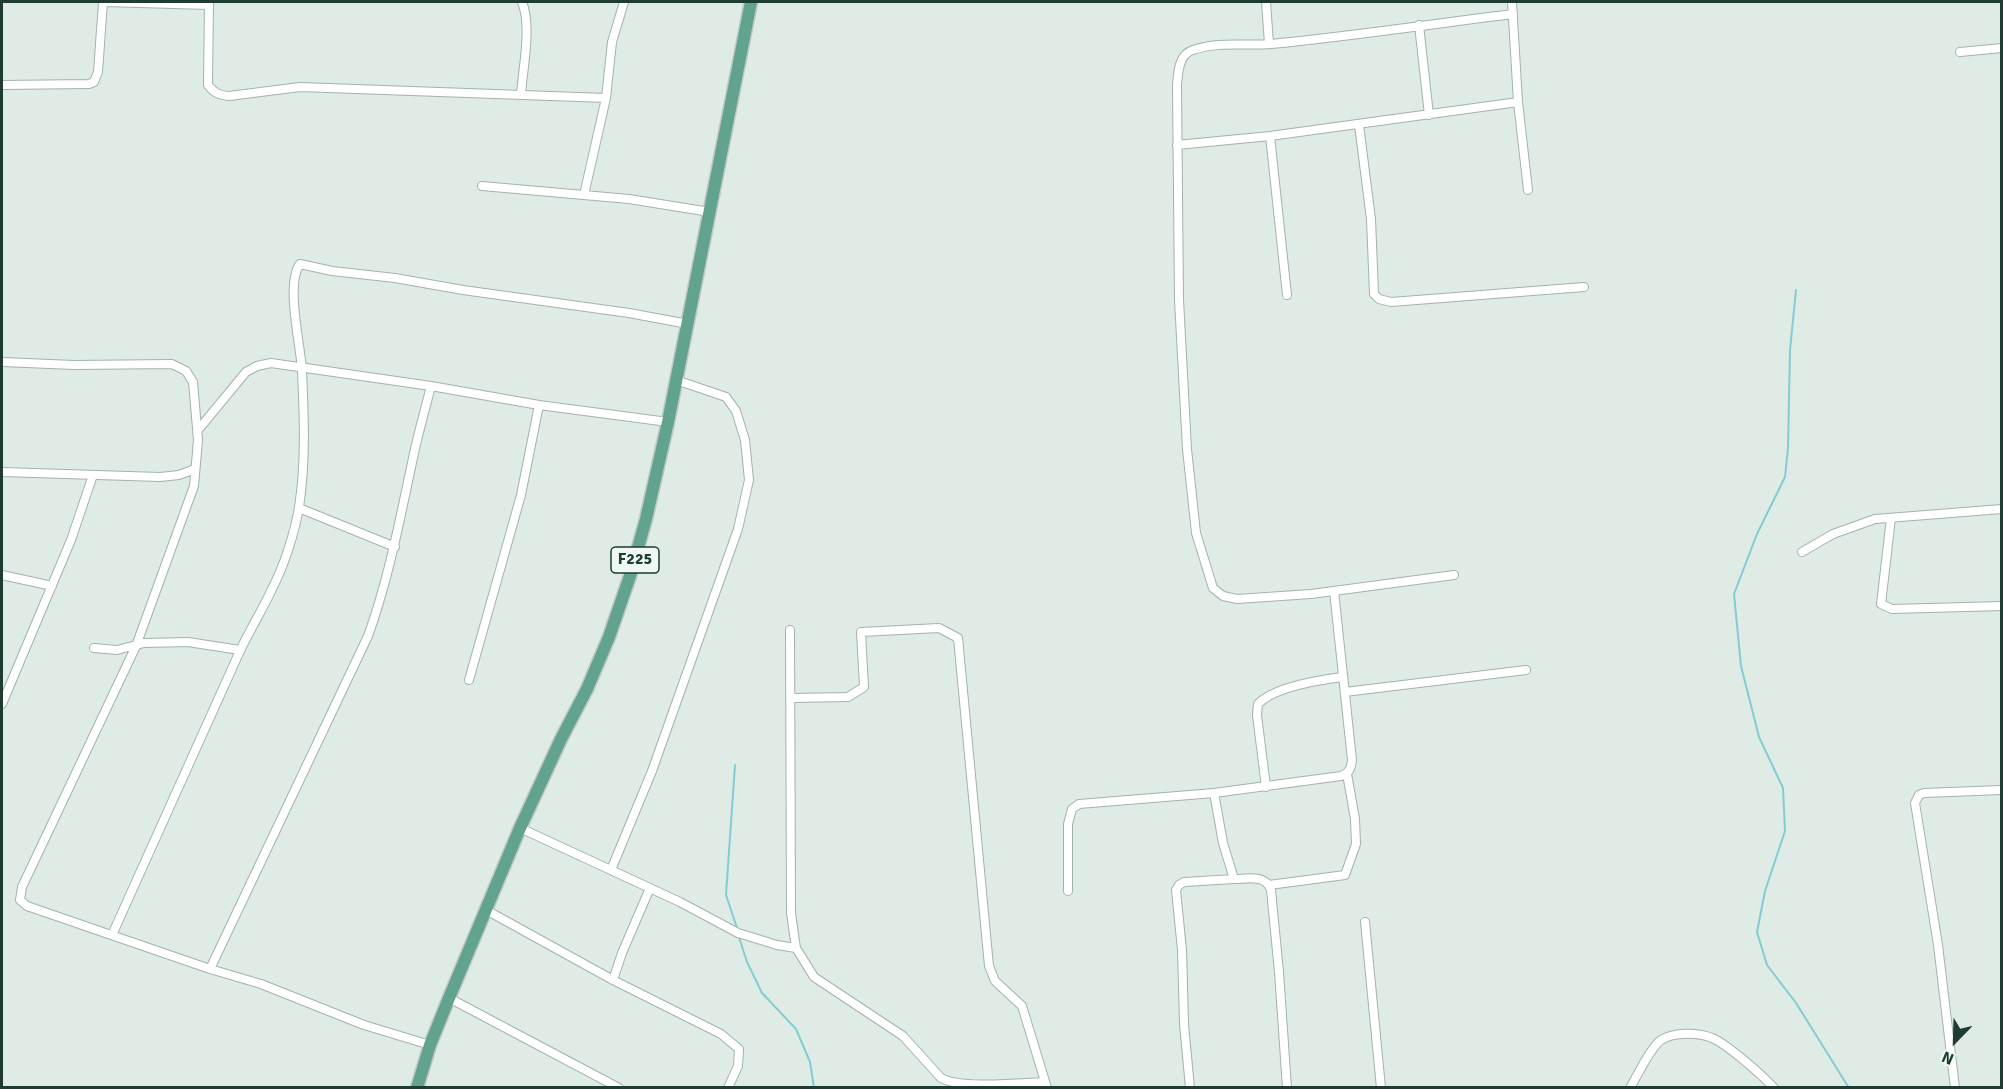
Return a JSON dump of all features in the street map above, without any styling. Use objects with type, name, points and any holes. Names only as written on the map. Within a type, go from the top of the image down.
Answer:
[{"type":"main road","name":"F225","points":[[417,1088],[448,998],[520,828],[587,689],[609,637],[640,542],[668,422],[751,2]]},
{"type":"street","points":[[2,85],[89,84],[94,82],[98,72],[103,2],[209,3],[208,85],[213,92],[220,95],[229,96],[300,87],[606,98]]},
{"type":"street","points":[[520,94],[526,26],[522,2]]},
{"type":"street","points":[[584,195],[606,98],[612,42],[624,2]]},
{"type":"street","points":[[1266,2],[1269,44]]},
{"type":"street","points":[[1512,2],[1518,102],[1528,190]]},
{"type":"street","points":[[1454,575],[1334,591],[1237,599],[1223,596],[1213,588],[1196,533],[1187,449],[1179,300],[1178,68],[1191,50],[1222,45],[1269,44],[1513,14]]},
{"type":"street","points":[[1419,25],[1429,115]]},
{"type":"street","points":[[1960,52],[2001,48]]},
{"type":"street","points":[[1177,145],[1270,136],[1518,102]]},
{"type":"street","points":[[1359,124],[1371,219],[1374,294],[1378,298],[1391,302],[1584,287]]},
{"type":"street","points":[[1270,136],[1287,295]]},
{"type":"street","points":[[482,186],[584,195],[710,212]]},
{"type":"street","points":[[112,935],[240,650],[273,588],[299,508],[303,464],[302,368],[294,305],[296,270],[300,264],[332,271],[395,278],[688,324]]},
{"type":"street","points":[[2,362],[74,365],[172,364],[186,371],[193,382],[198,430],[194,486],[136,646],[22,888],[20,900],[27,906],[210,969],[261,984],[364,1025],[430,1045]]},
{"type":"street","points":[[198,430],[246,372],[257,366],[271,363],[432,386],[539,405],[668,422]]},
{"type":"street","points":[[611,870],[660,749],[738,529],[749,480],[745,440],[736,411],[726,398],[676,380]]},
{"type":"street","points":[[210,969],[368,636],[381,601],[395,547],[414,455],[432,386]]},
{"type":"street","points":[[469,680],[521,495],[539,405]]},
{"type":"street","points":[[2,472],[160,477],[179,475],[195,469]]},
{"type":"street","points":[[2,704],[71,540],[93,475]]},
{"type":"street","points":[[299,508],[395,547]]},
{"type":"street","points":[[1802,552],[1833,534],[1875,519],[2001,509]]},
{"type":"street","points":[[1891,518],[1881,604],[1892,609],[2001,606]]},
{"type":"street","points":[[2,575],[51,586]]},
{"type":"street","points":[[1068,891],[1068,824],[1072,809],[1079,804],[1214,793],[1347,774],[1352,760],[1334,591]]},
{"type":"street","points":[[790,630],[790,698],[791,913],[796,948],[814,977],[903,1036],[941,1078],[949,1083],[1046,1085],[1022,1006],[995,981],[989,966],[958,638],[939,628],[861,632],[864,687],[848,697],[790,698]]},
{"type":"street","points":[[94,648],[117,650],[144,643],[188,642],[240,650]]},
{"type":"street","points":[[1345,692],[1526,670]]},
{"type":"street","points":[[1266,787],[1257,715],[1258,704],[1298,685],[1342,677]]},
{"type":"street","points":[[1269,885],[1345,875],[1356,844],[1355,819],[1347,774]]},
{"type":"street","points":[[1954,1088],[1938,945],[1915,803],[1920,795],[1924,794],[2001,790]]},
{"type":"street","points":[[1214,793],[1234,879]]},
{"type":"street","points":[[520,828],[650,888],[738,933],[777,945],[796,948]]},
{"type":"street","points":[[1190,1088],[1176,890],[1184,882],[1262,879],[1269,885],[1279,972],[1287,1088]]},
{"type":"street","points":[[614,980],[622,953],[650,888]]},
{"type":"street","points":[[486,910],[614,980],[721,1034],[739,1049],[738,1066],[728,1088]]},
{"type":"street","points":[[1365,922],[1381,1088]]},
{"type":"street","points":[[448,998],[614,1086]]},
{"type":"street","points":[[1630,1088],[1658,1044],[1667,1038],[1689,1034],[1714,1039],[1764,1077],[1774,1088]]},
{"type":"waterway","points":[[1796,290],[1790,350],[1788,448],[1785,477],[1757,534],[1734,594],[1741,666],[1759,737],[1783,788],[1785,831],[1765,891],[1757,932],[1767,965],[1796,1003],[1849,1088]]},
{"type":"waterway","points":[[735,765],[726,895],[737,928]]},
{"type":"waterway","points":[[739,937],[747,962],[762,993],[796,1029],[810,1062],[814,1088]]}]
